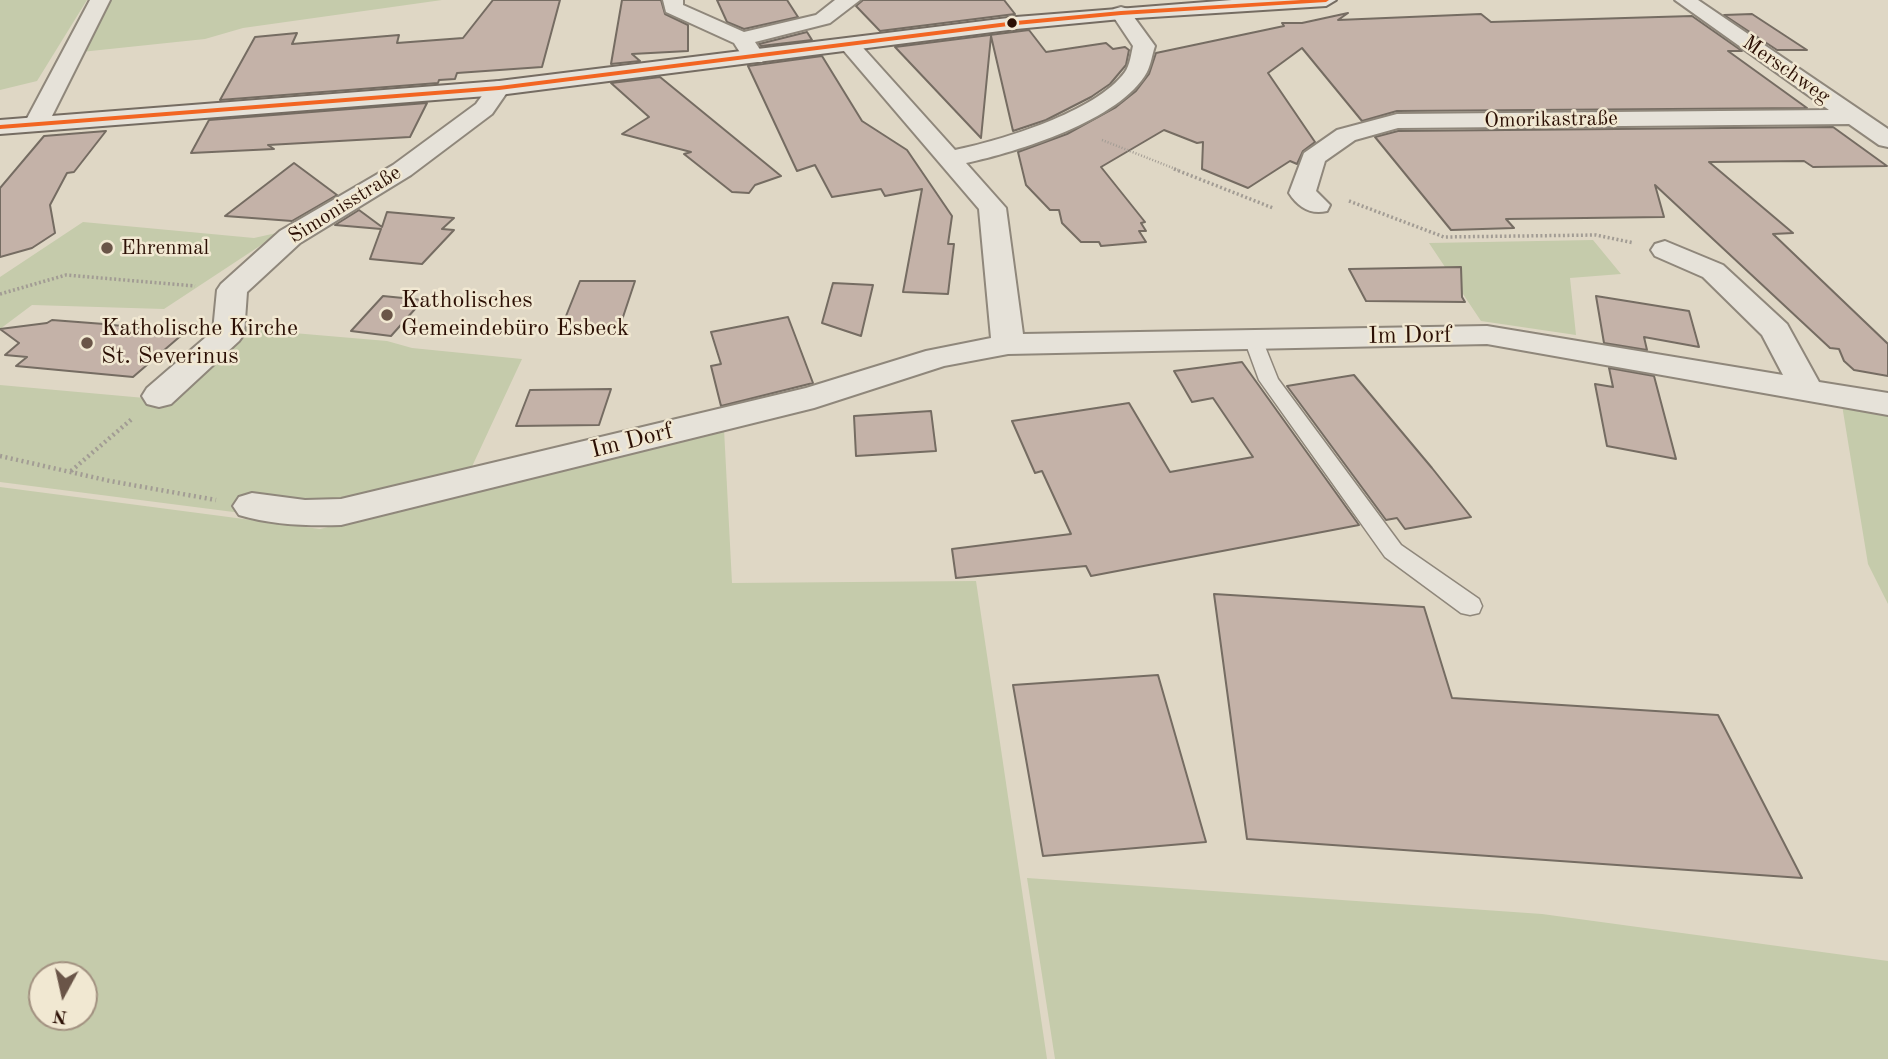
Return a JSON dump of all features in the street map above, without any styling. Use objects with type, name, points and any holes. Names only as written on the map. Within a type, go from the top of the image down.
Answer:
[{"type":"street","points":[[36,124],[100,0]]},
{"type":"street","points":[[673,0],[673,8],[748,48],[823,19],[830,11],[850,0]]},
{"type":"street","points":[[0,127],[499,88],[748,48],[849,44],[1121,13],[1326,0]]},
{"type":"street","name":"Merschweg","points":[[1685,0],[1888,140]]},
{"type":"street","points":[[950,159],[977,154],[1062,123],[1108,98],[1135,75],[1144,46],[1121,13]]},
{"type":"street","points":[[849,44],[992,208],[1008,344]]},
{"type":"street","name":"Simonisstraße","points":[[232,290],[290,237],[402,170],[484,108],[499,88]]},
{"type":"street","name":"Omorikastraße","points":[[1317,205],[1302,193],[1313,158],[1346,135],[1397,121],[1854,117]]},
{"type":"street","points":[[1665,250],[1713,271],[1776,331],[1807,390]]},
{"type":"street","points":[[159,396],[228,334],[232,290]]},
{"type":"street","name":"Im Dorf","points":[[252,506],[305,513],[341,512],[814,397],[937,358],[1008,344],[1487,335],[1888,404]]},
{"type":"lane","points":[[1253,339],[1269,380],[1393,551],[1470,606]]},
{"type":"path","points":[[1062,123],[1284,212],[1347,201],[1444,237],[1596,235],[1665,250]]},
{"type":"path","points":[[0,294],[7,289],[66,275],[232,290]]},
{"type":"path","points":[[70,472],[159,396]]},
{"type":"path","points":[[0,456],[252,506]]},
{"type":"green space","points":[[0,0],[87,0],[37,81],[0,90]]},
{"type":"green space","points":[[108,0],[442,0],[243,28],[205,39],[81,52]]},
{"type":"green space","points":[[83,222],[254,238],[281,232],[164,309],[32,305],[0,329],[0,277]]},
{"type":"green space","points":[[1593,240],[1621,274],[1570,278],[1576,335],[1481,321],[1429,243]]},
{"type":"green space","points":[[235,328],[387,341],[412,348],[522,359],[469,473],[392,491],[257,515],[0,482],[0,385],[156,399]]},
{"type":"green space","points":[[1842,405],[1888,414],[1888,604],[1868,564]]},
{"type":"green space","points":[[724,429],[732,583],[976,581],[1047,1059],[0,1059],[0,487],[320,529]]},
{"type":"green space","points":[[1027,878],[1542,914],[1888,961],[1888,1059],[1055,1059]]},
{"type":"building","points":[[493,0],[560,0],[542,67],[457,73],[455,79],[439,80],[438,83],[220,100],[255,37],[297,33],[292,44],[399,35],[397,43],[463,38]]},
{"type":"building","points":[[622,0],[661,0],[665,14],[688,25],[688,51],[632,54],[640,61],[611,64]]},
{"type":"building","points":[[717,0],[787,0],[798,17],[744,29],[727,22]]},
{"type":"building","points":[[863,0],[1004,0],[1015,14],[880,31],[856,6]]},
{"type":"building","points":[[1348,13],[1338,20],[1481,14],[1491,22],[1692,16],[1742,51],[1728,51],[1807,108],[1397,111],[1362,121],[1302,48],[1268,73],[1315,142],[1303,151],[1297,164],[1290,161],[1248,188],[1202,169],[1203,142],[1197,143],[1164,130],[1101,167],[1145,222],[1141,223],[1146,231],[1139,231],[1146,242],[1101,246],[1099,242],[1081,242],[1062,223],[1059,210],[1050,210],[1026,185],[1018,152],[1067,134],[1116,107],[1136,91],[1149,74],[1156,53],[1284,26],[1282,23],[1302,23]]},
{"type":"building","points":[[1752,14],[1807,50],[1777,50],[1724,15]]},
{"type":"building","points":[[1029,30],[1046,52],[1106,43],[1113,49],[1125,47],[1129,50],[1126,65],[1110,84],[1091,97],[1046,120],[1013,131],[991,36],[981,138],[895,47]]},
{"type":"building","points":[[807,32],[812,40],[761,46],[759,44]]},
{"type":"building","points":[[822,56],[862,121],[907,150],[952,216],[948,244],[954,244],[948,294],[903,292],[922,189],[885,196],[881,189],[832,197],[815,165],[797,171],[748,66]]},
{"type":"building","points":[[660,77],[781,176],[755,185],[749,193],[732,192],[684,154],[691,152],[622,134],[649,117],[611,83]]},
{"type":"building","points":[[427,103],[410,137],[268,145],[274,149],[191,153],[209,120]]},
{"type":"building","points":[[1833,127],[1887,166],[1813,167],[1804,161],[1709,162],[1793,233],[1773,234],[1888,344],[1888,376],[1854,370],[1844,361],[1839,349],[1830,348],[1655,185],[1664,217],[1506,219],[1514,228],[1451,230],[1375,137],[1398,131]]},
{"type":"building","points":[[106,131],[74,172],[67,173],[50,205],[55,233],[32,248],[0,257],[0,188],[44,136]]},
{"type":"building","points":[[294,163],[337,195],[292,221],[225,216]]},
{"type":"building","points":[[359,210],[382,227],[387,212],[454,218],[442,229],[454,230],[422,264],[370,259],[381,229],[335,225]]},
{"type":"building","points":[[1461,267],[1462,297],[1465,302],[1366,301],[1349,269]]},
{"type":"building","points":[[580,281],[635,281],[620,326],[562,326]]},
{"type":"building","points":[[833,283],[873,285],[861,336],[822,323]]},
{"type":"building","name":"Katholisches Gemeindebüro Esbeck","points":[[383,296],[423,300],[391,336],[351,331]]},
{"type":"building","points":[[1596,296],[1689,311],[1699,347],[1644,337],[1647,350],[1604,343]]},
{"type":"building","points":[[788,317],[813,383],[721,406],[711,366],[721,364],[711,332]]},
{"type":"building","name":"Katholische Kirche St. Severinus","points":[[52,320],[184,333],[133,377],[16,366],[27,357],[5,355],[19,343],[0,329],[47,323]]},
{"type":"building","points":[[1242,362],[1359,525],[1091,576],[1086,566],[956,578],[952,549],[1071,534],[1042,471],[1035,473],[1012,421],[1129,403],[1170,472],[1253,457],[1213,398],[1192,402],[1174,371]]},
{"type":"building","points":[[1609,368],[1654,376],[1676,459],[1607,446],[1595,384],[1613,387]]},
{"type":"building","points":[[1354,375],[1471,517],[1405,529],[1397,518],[1386,520],[1287,386]]},
{"type":"building","points":[[611,389],[599,425],[516,426],[530,390]]},
{"type":"building","points":[[931,411],[936,451],[856,456],[854,416]]},
{"type":"building","points":[[1214,594],[1424,607],[1452,698],[1718,715],[1802,878],[1247,839]]},
{"type":"building","points":[[1158,675],[1206,842],[1043,856],[1013,685]]},
{"type":"transit line","points":[[0,127],[499,88],[1016,23],[1121,13],[1326,0]]},
{"type":"place","name":"Ehrenmal","points":[[107,248]]},
{"type":"place","name":"Katholisches Gemeindebüro Esbeck","points":[[387,315]]},
{"type":"place","name":"Katholische Kirche St. Severinus","points":[[87,343]]}]
